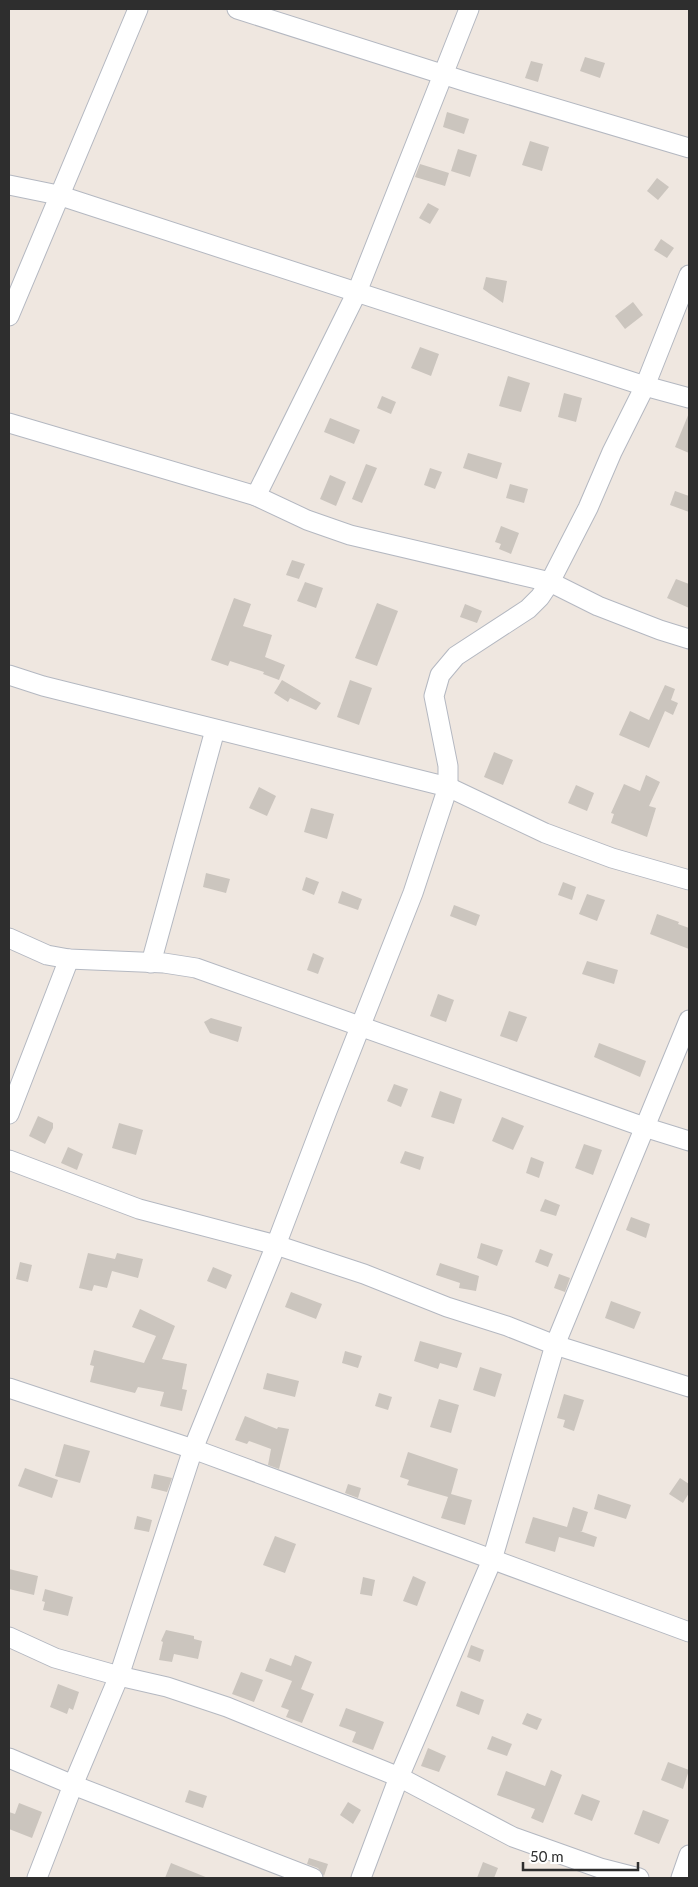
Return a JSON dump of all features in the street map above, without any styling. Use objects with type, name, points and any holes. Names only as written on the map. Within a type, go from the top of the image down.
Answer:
[{"type":"street","points":[[9,316],[58,195],[138,9]]},
{"type":"street","points":[[237,9],[689,148]]},
{"type":"street","points":[[256,496],[357,292],[469,9]]},
{"type":"street","points":[[9,185],[58,195],[645,386],[689,398]]},
{"type":"street","points":[[37,1878],[73,1785],[119,1676],[192,1449],[276,1245],[413,893],[448,787],[448,766],[434,696],[440,675],[456,656],[528,609],[540,597],[550,582],[588,508],[612,452],[645,386],[689,275]]},
{"type":"street","points":[[9,422],[256,496],[308,520],[350,535],[550,582],[598,606],[689,639]]},
{"type":"street","points":[[9,676],[215,730],[448,787],[545,833],[612,858],[689,880]]},
{"type":"street","points":[[151,963],[215,730]]},
{"type":"street","points":[[9,938],[46,955],[69,959],[151,963],[196,968],[644,1127],[689,1140]]},
{"type":"street","points":[[9,1114],[69,959]]},
{"type":"street","points":[[361,1878],[399,1777],[492,1560],[555,1345],[689,1020]]},
{"type":"street","points":[[9,1160],[139,1209],[276,1245],[364,1274],[447,1307],[507,1326],[555,1345],[689,1387]]},
{"type":"street","points":[[9,1388],[192,1449],[689,1632]]},
{"type":"street","points":[[9,1637],[55,1658],[119,1676],[168,1687],[227,1706],[399,1777],[513,1837],[600,1868],[639,1878]]},
{"type":"street","points":[[9,1758],[73,1785],[313,1878]]},
{"type":"street","points":[[681,1878],[689,1854]]},
{"type":"building","points":[[585,57],[605,63],[600,78],[580,71]]},
{"type":"building","points":[[531,61],[543,64],[538,82],[525,78]]},
{"type":"building","points":[[447,112],[469,119],[464,134],[443,127]]},
{"type":"building","points":[[530,141],[549,147],[542,171],[522,165]]},
{"type":"building","points":[[458,149],[477,155],[470,177],[451,171]]},
{"type":"building","points":[[420,164],[449,173],[445,186],[415,177]]},
{"type":"building","points":[[657,178],[669,187],[658,200],[647,191]]},
{"type":"building","points":[[428,203],[439,209],[430,224],[419,218]]},
{"type":"building","points":[[661,239],[674,248],[667,258],[654,250]]},
{"type":"building","points":[[486,277],[507,281],[503,303],[483,289]]},
{"type":"building","points":[[633,302],[643,315],[625,329],[615,316]]},
{"type":"building","points":[[420,347],[439,354],[431,376],[411,368]]},
{"type":"building","points":[[508,376],[530,383],[521,412],[499,406]]},
{"type":"building","points":[[564,393],[582,398],[576,422],[558,417]]},
{"type":"building","points":[[382,396],[396,402],[391,414],[377,408]]},
{"type":"building","points":[[689,413],[689,453],[675,447]]},
{"type":"building","points":[[330,418],[360,430],[354,444],[324,432]]},
{"type":"building","points":[[468,453],[502,463],[497,479],[463,468]]},
{"type":"building","points":[[366,464],[377,468],[362,503],[352,499]]},
{"type":"building","points":[[430,468],[442,472],[435,489],[424,485]]},
{"type":"building","points":[[330,475],[346,482],[336,506],[320,499]]},
{"type":"building","points":[[510,484],[528,489],[524,503],[506,498]]},
{"type":"building","points":[[675,491],[689,496],[689,512],[670,505]]},
{"type":"building","points":[[501,526],[519,533],[511,554],[499,549],[501,544],[495,542]]},
{"type":"building","points":[[292,560],[305,564],[299,579],[286,575]]},
{"type":"building","points":[[676,579],[689,584],[689,608],[667,598]]},
{"type":"building","points":[[305,582],[323,588],[316,608],[297,601]]},
{"type":"building","points":[[234,598],[251,604],[243,626],[272,635],[265,657],[285,665],[279,680],[263,674],[264,672],[230,661],[228,666],[211,660]]},
{"type":"building","points":[[377,603],[398,611],[377,666],[355,658]]},
{"type":"building","points":[[465,604],[482,611],[477,623],[460,617]]},
{"type":"building","points":[[282,680],[321,703],[316,710],[290,698],[288,702],[274,693]]},
{"type":"building","points":[[350,680],[372,688],[359,725],[337,717]]},
{"type":"building","points":[[665,685],[675,689],[671,700],[678,703],[673,715],[665,711],[649,748],[619,735],[630,711],[649,720]]},
{"type":"building","points":[[494,752],[513,760],[503,785],[484,777]]},
{"type":"building","points":[[646,775],[660,782],[649,806],[656,808],[647,837],[611,823],[614,814],[611,813],[624,784],[640,791]]},
{"type":"building","points":[[576,785],[594,793],[587,811],[568,803]]},
{"type":"building","points":[[259,787],[276,796],[267,816],[249,808]]},
{"type":"building","points":[[311,808],[334,814],[327,839],[304,832]]},
{"type":"building","points":[[206,873],[230,879],[226,893],[203,887]]},
{"type":"building","points":[[306,877],[319,882],[314,895],[302,890]]},
{"type":"building","points":[[563,882],[576,887],[572,900],[558,895]]},
{"type":"building","points":[[342,891],[362,899],[358,910],[338,903]]},
{"type":"building","points":[[587,894],[605,900],[597,921],[579,914]]},
{"type":"building","points":[[454,905],[480,915],[476,926],[450,916]]},
{"type":"building","points":[[657,914],[689,928],[689,949],[650,934]]},
{"type":"building","points":[[313,953],[324,958],[318,974],[307,970]]},
{"type":"building","points":[[587,961],[618,970],[614,984],[582,974]]},
{"type":"building","points":[[438,994],[454,1000],[446,1022],[430,1016]]},
{"type":"building","points":[[509,1011],[527,1017],[517,1042],[500,1036]]},
{"type":"building","points":[[211,1018],[242,1027],[238,1042],[210,1033],[204,1022]]},
{"type":"building","points":[[599,1043],[646,1061],[640,1077],[594,1057]]},
{"type":"building","points":[[394,1084],[408,1089],[401,1107],[387,1101]]},
{"type":"building","points":[[440,1091],[462,1099],[454,1124],[431,1117]]},
{"type":"building","points":[[38,1116],[53,1123],[53,1128],[45,1144],[29,1136]]},
{"type":"building","points":[[502,1117],[524,1126],[513,1150],[492,1141]]},
{"type":"building","points":[[119,1123],[143,1130],[136,1155],[112,1148]]},
{"type":"building","points":[[584,1144],[602,1150],[593,1175],[575,1168]]},
{"type":"building","points":[[68,1147],[83,1154],[77,1170],[61,1163]]},
{"type":"building","points":[[405,1151],[424,1157],[420,1170],[400,1163]]},
{"type":"building","points":[[531,1157],[544,1162],[539,1178],[526,1173]]},
{"type":"building","points":[[545,1199],[560,1205],[556,1216],[540,1211]]},
{"type":"building","points":[[631,1217],[650,1224],[646,1238],[626,1230]]},
{"type":"building","points":[[481,1243],[503,1250],[497,1266],[477,1258]]},
{"type":"building","points":[[540,1249],[553,1254],[548,1267],[535,1262]]},
{"type":"building","points":[[88,1253],[115,1259],[117,1253],[143,1259],[138,1278],[112,1271],[107,1288],[94,1285],[92,1291],[79,1288]]},
{"type":"building","points":[[20,1262],[32,1265],[28,1282],[16,1279]]},
{"type":"building","points":[[440,1263],[479,1276],[476,1291],[459,1288],[460,1283],[436,1275]]},
{"type":"building","points":[[213,1267],[232,1275],[226,1289],[207,1281]]},
{"type":"building","points":[[559,1274],[570,1278],[565,1292],[554,1288]]},
{"type":"building","points":[[291,1292],[322,1304],[316,1319],[285,1307]]},
{"type":"building","points":[[611,1301],[641,1312],[634,1329],[605,1318]]},
{"type":"building","points":[[140,1309],[175,1326],[162,1359],[187,1364],[182,1389],[187,1390],[182,1411],[160,1406],[164,1392],[138,1387],[135,1393],[90,1382],[94,1366],[90,1365],[94,1350],[144,1363],[156,1336],[132,1327]]},
{"type":"building","points":[[420,1341],[462,1353],[457,1368],[440,1363],[438,1369],[414,1361]]},
{"type":"building","points":[[345,1351],[362,1356],[358,1368],[342,1363]]},
{"type":"building","points":[[480,1367],[502,1374],[495,1397],[473,1390]]},
{"type":"building","points":[[267,1373],[299,1381],[295,1397],[263,1389]]},
{"type":"building","points":[[379,1393],[392,1397],[388,1410],[375,1406]]},
{"type":"building","points":[[564,1394],[584,1400],[574,1431],[563,1427],[565,1420],[557,1418]]},
{"type":"building","points":[[439,1399],[459,1405],[451,1433],[430,1427]]},
{"type":"building","points":[[245,1416],[277,1429],[278,1427],[289,1429],[279,1469],[268,1465],[271,1449],[249,1441],[247,1444],[235,1440]]},
{"type":"building","points":[[64,1444],[90,1451],[80,1483],[55,1476]]},
{"type":"building","points":[[408,1452],[458,1469],[451,1494],[472,1500],[465,1525],[441,1518],[448,1497],[407,1485],[409,1480],[400,1477]]},
{"type":"building","points":[[25,1468],[58,1480],[52,1498],[18,1486]]},
{"type":"building","points":[[154,1474],[172,1478],[167,1492],[151,1488]]},
{"type":"building","points":[[680,1478],[689,1484],[689,1493],[683,1503],[669,1494]]},
{"type":"building","points":[[348,1484],[361,1488],[358,1498],[345,1493]]},
{"type":"building","points":[[598,1494],[631,1505],[626,1519],[594,1509]]},
{"type":"building","points":[[573,1507],[588,1512],[582,1531],[580,1531],[597,1537],[594,1547],[559,1537],[555,1552],[525,1543],[533,1517],[567,1527]]},
{"type":"building","points":[[137,1516],[152,1520],[149,1532],[134,1529]]},
{"type":"building","points":[[275,1536],[296,1544],[285,1573],[263,1565]]},
{"type":"building","points":[[9,1569],[38,1576],[34,1595],[9,1589]]},
{"type":"building","points":[[413,1576],[426,1582],[417,1606],[403,1601]]},
{"type":"building","points":[[363,1577],[375,1580],[372,1596],[360,1594]]},
{"type":"building","points":[[45,1589],[73,1597],[68,1616],[43,1610],[45,1602],[42,1601]]},
{"type":"building","points":[[166,1630],[194,1636],[194,1639],[202,1641],[198,1659],[174,1654],[172,1662],[159,1660],[163,1642],[161,1641]]},
{"type":"building","points":[[471,1645],[484,1650],[480,1662],[467,1657]]},
{"type":"building","points":[[295,1655],[312,1662],[301,1689],[314,1694],[302,1723],[286,1717],[289,1710],[281,1707],[292,1681],[265,1671],[270,1658],[291,1666]]},
{"type":"building","points":[[241,1672],[263,1680],[254,1702],[232,1694]]},
{"type":"building","points":[[58,1684],[79,1692],[73,1710],[69,1708],[67,1714],[50,1707]]},
{"type":"building","points":[[461,1691],[484,1700],[479,1715],[456,1706]]},
{"type":"building","points":[[346,1708],[384,1722],[373,1750],[352,1742],[356,1732],[339,1726]]},
{"type":"building","points":[[527,1713],[542,1719],[537,1730],[522,1724]]},
{"type":"building","points":[[492,1736],[512,1744],[507,1756],[487,1749]]},
{"type":"building","points":[[428,1748],[446,1756],[439,1772],[421,1766]]},
{"type":"building","points":[[668,1762],[689,1770],[683,1789],[661,1780]]},
{"type":"building","points":[[551,1770],[562,1775],[543,1823],[531,1818],[535,1809],[497,1795],[506,1771],[545,1786]]},
{"type":"building","points":[[189,1790],[207,1796],[203,1808],[185,1802]]},
{"type":"building","points":[[582,1794],[600,1801],[592,1821],[574,1814]]},
{"type":"building","points":[[348,1802],[361,1810],[353,1824],[340,1815]]},
{"type":"building","points":[[19,1803],[42,1812],[32,1838],[9,1829],[9,1812],[15,1814]]},
{"type":"building","points":[[643,1810],[669,1820],[659,1844],[634,1834]]},
{"type":"building","points":[[309,1858],[328,1864],[324,1876],[318,1868],[307,1864]]},
{"type":"building","points":[[483,1862],[498,1868],[494,1878],[477,1878]]},
{"type":"building","points":[[171,1863],[208,1878],[165,1878]]}]
